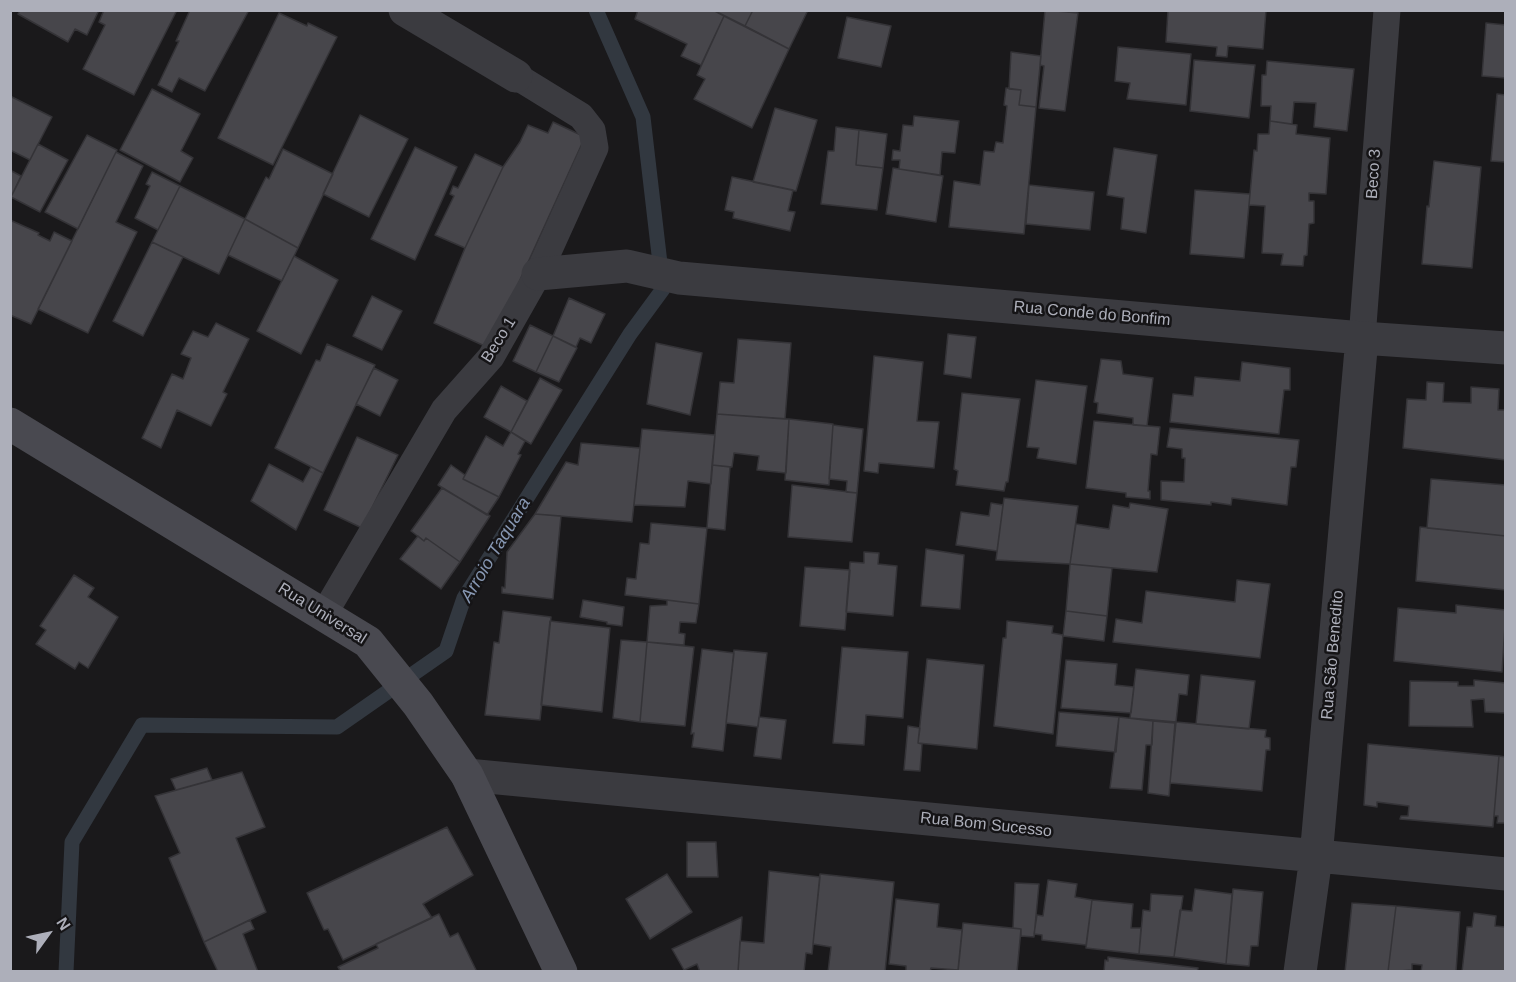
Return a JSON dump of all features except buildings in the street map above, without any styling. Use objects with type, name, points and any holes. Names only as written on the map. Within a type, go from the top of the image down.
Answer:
[{"type":"street","points":[[405,10],[516,76]]},
{"type":"street","name":"Rua Conde do Bonfim","points":[[538,274],[627,266],[679,278],[1362,338],[1506,348]]},
{"type":"street","name":"Rua São Benedito","points":[[1300,972],[1316,856],[1362,338]]},
{"type":"street","name":"Rua Universal","points":[[10,424],[368,642],[418,704],[467,775],[561,972]]},
{"type":"street","name":"Rua Bom Sucesso","points":[[467,775],[1506,874]]},
{"type":"lane","name":"Beco 3","points":[[1362,338],[1387,10]]},
{"type":"lane","name":"Beco 1","points":[[324,614],[444,410],[491,357],[538,274],[595,148],[592,130],[581,116],[516,76]]},
{"type":"waterway","name":"Arroio Taquara","points":[[66,972],[72,842],[142,725],[337,727],[446,651],[464,598],[630,334],[663,289],[643,117],[596,10]]}]
